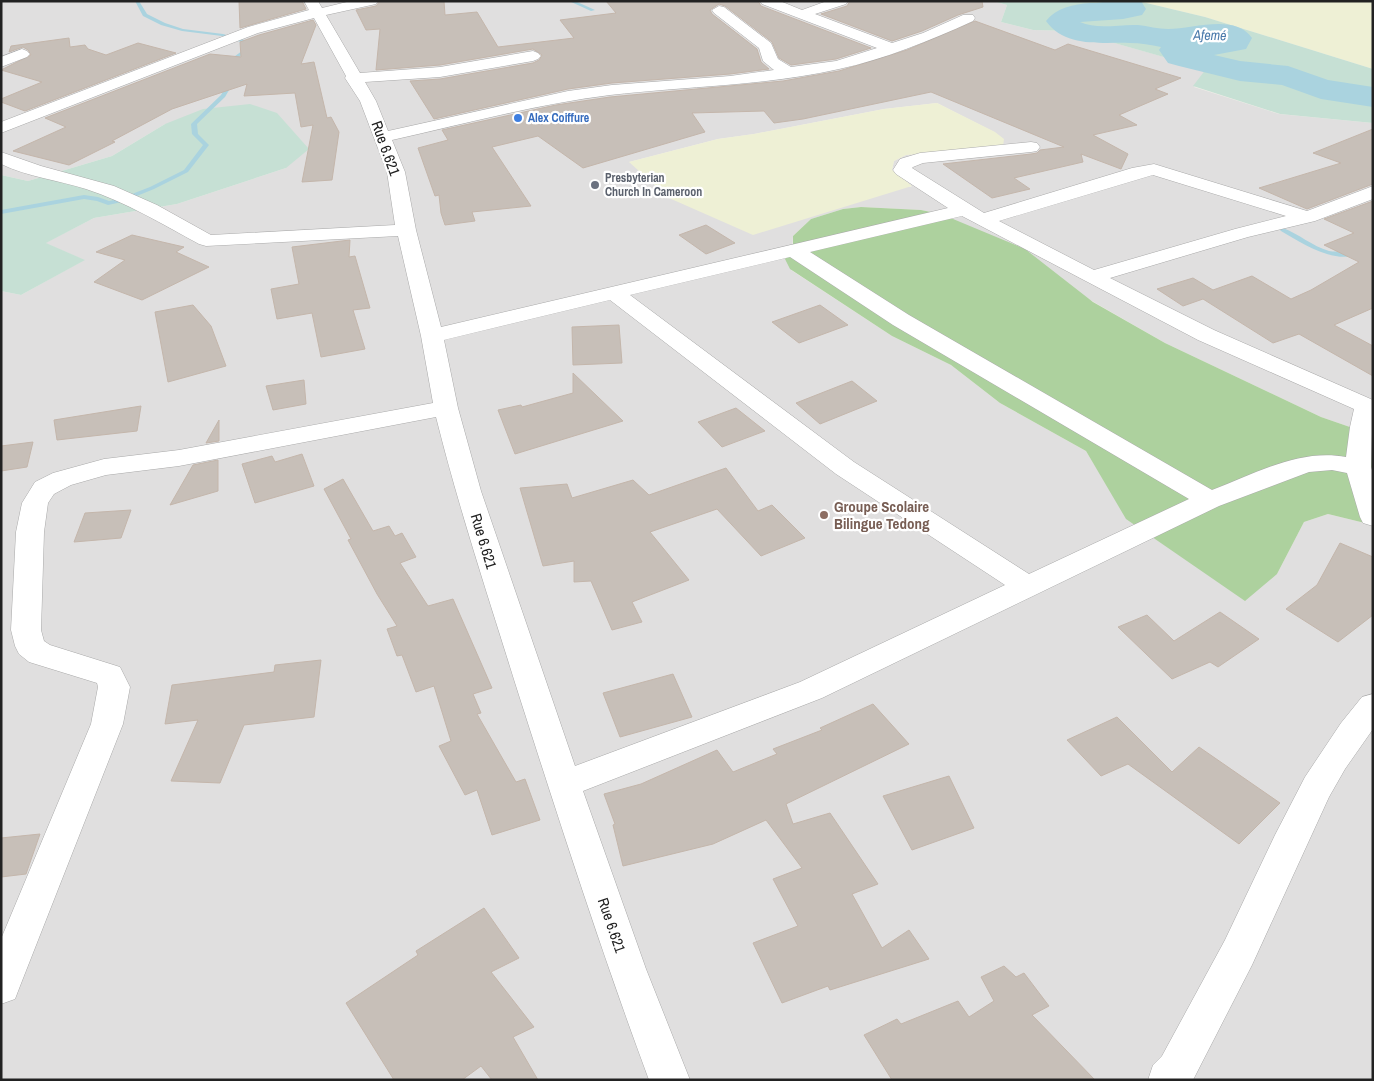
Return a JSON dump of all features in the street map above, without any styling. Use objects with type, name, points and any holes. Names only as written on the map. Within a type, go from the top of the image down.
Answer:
[{"type":"street","points":[[1,128],[315,7],[371,1]]},
{"type":"street","points":[[767,1],[893,49]]},
{"type":"street","points":[[803,14],[841,1]]},
{"type":"street","name":"Rue 6.621","points":[[315,7],[368,102],[384,137],[396,172],[406,230],[432,336],[446,408],[485,544],[627,969],[670,1080]]},
{"type":"street","points":[[719,10],[766,46],[771,61],[790,72]]},
{"type":"street","points":[[384,137],[568,96],[612,90],[702,84],[837,65],[893,49],[951,27],[968,18]]},
{"type":"street","points":[[1,62],[22,54]]},
{"type":"street","points":[[353,78],[440,72],[533,56]]},
{"type":"street","points":[[1031,147],[920,158],[906,163],[902,170],[973,215],[1206,335],[1370,408],[1362,426],[1358,467],[1373,516]]},
{"type":"street","points":[[1,157],[23,168],[66,177],[132,200],[206,240],[406,230]]},
{"type":"street","points":[[432,336],[793,250],[973,215],[1154,169],[1308,217]]},
{"type":"street","points":[[1092,277],[1308,217],[1373,192]]},
{"type":"street","points":[[793,250],[901,320],[1210,500]]},
{"type":"street","points":[[614,294],[845,468],[1027,586]]},
{"type":"street","points":[[1,986],[107,724],[114,687],[108,675],[85,666],[40,654],[30,646],[26,630],[30,532],[35,503],[44,488],[62,479],[104,467],[180,458],[446,408]]},
{"type":"street","points":[[564,784],[718,727],[811,690],[1210,500],[1305,464],[1332,462],[1358,467]]},
{"type":"street","points":[[1168,1080],[1176,1070],[1245,937],[1310,797],[1356,726],[1373,706]]},
{"type":"shaded area","points":[[1,1],[993,1],[1007,5],[1001,22],[1033,30],[1072,31],[1207,69],[1194,87],[1279,114],[1373,123],[1373,435],[1321,417],[1165,343],[941,214],[921,210],[861,207],[843,209],[811,219],[793,236],[791,270],[892,336],[951,365],[1000,403],[1086,451],[1127,519],[1277,574],[1304,522],[1328,514],[1373,525],[1373,1080],[1,1080],[1,291],[21,295],[84,260],[45,243],[94,218],[177,204],[286,168],[165,124],[112,156],[28,181],[1,175]],"holes":[[[937,103],[994,132],[924,153],[906,155],[894,161],[892,170],[912,187],[629,162],[718,139],[884,109]]]},
{"type":"green space","points":[[993,1],[1138,1],[1205,17],[1373,69],[1373,123],[1280,114],[1193,86],[1206,69],[1072,31],[1033,30],[1001,22],[1007,5]]},
{"type":"green space","points":[[1138,1],[1373,1],[1373,69],[1205,17]]},
{"type":"green space","points":[[937,103],[995,132],[1004,139],[1003,147],[906,155],[894,161],[892,170],[912,186],[753,235],[669,198],[629,162],[718,139],[884,109]]},
{"type":"green space","points":[[250,104],[277,113],[309,149],[286,168],[177,204],[94,218],[46,243],[85,260],[21,295],[1,291],[1,175],[28,181],[112,156],[165,124],[203,109]]},
{"type":"green space","points":[[861,207],[921,210],[941,214],[1025,249],[1093,302],[1165,343],[1321,417],[1373,435],[1373,525],[1328,514],[1304,522],[1277,574],[1245,601],[1126,519],[1086,451],[1000,403],[951,365],[892,336],[790,269],[785,259],[793,250],[793,236],[811,219],[843,209]]},
{"type":"building","points":[[239,1],[302,1],[306,9],[240,28]]},
{"type":"building","points":[[380,1],[444,1],[445,15],[477,12],[498,47],[574,38],[560,20],[616,13],[606,1],[758,1],[761,6],[871,48],[836,59],[791,65],[779,58],[772,42],[725,6],[719,4],[710,10],[712,14],[757,49],[761,62],[769,69],[730,74],[612,83],[568,89],[434,119],[410,81],[440,79],[533,63],[539,60],[542,55],[533,49],[440,65],[376,70],[380,29],[366,30],[356,10],[376,6]]},
{"type":"building","points":[[850,1],[982,1],[983,7],[892,41],[821,14],[847,6]]},
{"type":"building","points":[[313,20],[316,25],[301,64],[314,62],[327,118],[331,117],[339,132],[332,180],[302,182],[313,125],[301,127],[295,93],[244,96],[247,84],[172,109],[112,141],[115,142],[69,165],[13,151],[66,127],[45,118],[210,54],[241,57],[240,42]]},
{"type":"building","points":[[975,21],[1055,50],[1068,44],[1181,78],[1155,89],[1168,94],[1119,115],[1137,125],[1093,135],[1128,154],[1121,169],[1081,154],[1083,162],[1014,178],[1030,189],[992,198],[943,164],[1031,154],[1037,153],[1040,150],[1064,147],[931,92],[803,119],[774,123],[764,111],[692,113],[705,132],[583,168],[538,136],[492,147],[531,206],[472,212],[475,221],[445,225],[441,213],[439,195],[435,196],[418,148],[448,140],[442,130],[556,105],[610,97],[783,81],[839,71],[907,50]]},
{"type":"building","points":[[69,38],[70,47],[85,45],[88,49],[106,55],[138,43],[176,53],[25,111],[1,102],[1,99],[42,82],[1,70],[31,55],[23,47],[9,52],[11,46]]},
{"type":"building","points":[[1373,129],[1373,184],[1307,209],[1259,188],[1341,163],[1313,153]]},
{"type":"building","points":[[1373,201],[1373,308],[1334,325],[1373,346],[1373,376],[1299,334],[1273,343],[1203,299],[1183,306],[1157,289],[1193,278],[1213,290],[1252,276],[1291,299],[1311,290],[1359,262],[1324,245],[1354,233],[1324,219]]},
{"type":"building","points":[[706,225],[735,243],[706,254],[679,235]]},
{"type":"building","points":[[132,235],[184,247],[176,252],[209,267],[142,300],[94,282],[125,260],[96,252]]},
{"type":"building","points":[[350,240],[349,257],[355,256],[370,308],[353,310],[365,349],[321,357],[312,313],[277,319],[271,289],[299,284],[292,247]]},
{"type":"building","points":[[193,305],[211,326],[226,366],[168,382],[155,312]]},
{"type":"building","points":[[820,305],[848,325],[799,343],[772,322]]},
{"type":"building","points":[[619,325],[622,363],[573,365],[572,327]]},
{"type":"building","points":[[573,373],[623,421],[515,454],[498,410],[521,405],[522,407],[573,393]]},
{"type":"building","points":[[304,380],[306,404],[273,410],[266,386]]},
{"type":"building","points":[[852,381],[877,401],[820,424],[796,403]]},
{"type":"building","points":[[141,406],[137,431],[57,440],[54,420]]},
{"type":"building","points":[[736,408],[765,431],[722,447],[698,422]]},
{"type":"building","points":[[219,420],[219,441],[206,443]]},
{"type":"building","points":[[33,442],[27,467],[1,471],[1,446]]},
{"type":"building","points":[[302,454],[314,486],[255,503],[242,464],[272,456],[275,462]]},
{"type":"building","points":[[218,460],[218,491],[170,505],[193,465]]},
{"type":"building","points":[[726,468],[758,511],[772,505],[805,538],[761,556],[717,509],[650,532],[689,580],[632,602],[642,622],[612,630],[591,581],[574,582],[574,561],[543,566],[520,488],[567,484],[572,498],[633,480],[649,495]]},
{"type":"building","points":[[343,479],[373,531],[389,526],[395,536],[402,533],[416,557],[400,563],[428,606],[453,599],[492,688],[473,694],[481,713],[477,714],[516,782],[525,779],[540,820],[492,835],[477,790],[465,795],[439,746],[451,741],[434,686],[416,692],[402,655],[397,656],[387,629],[397,626],[377,594],[348,540],[351,539],[324,489]]},
{"type":"building","points":[[131,510],[121,538],[74,542],[85,513]]},
{"type":"building","points":[[1340,543],[1373,557],[1373,615],[1338,642],[1286,609],[1317,585]]},
{"type":"building","points":[[1220,612],[1259,639],[1218,667],[1210,662],[1172,679],[1118,627],[1147,615],[1174,641]]},
{"type":"building","points":[[321,660],[314,717],[244,725],[220,783],[171,781],[198,720],[165,724],[172,685],[274,672],[275,665]]},
{"type":"building","points":[[673,674],[692,717],[620,737],[603,693]]},
{"type":"building","points":[[873,704],[909,744],[786,804],[793,824],[830,813],[878,884],[852,894],[882,948],[909,930],[929,959],[830,990],[828,986],[782,1003],[753,943],[798,926],[773,879],[802,868],[766,820],[713,844],[623,866],[613,825],[615,824],[604,794],[641,784],[717,750],[733,772],[777,754],[773,749],[822,730],[820,728]]},
{"type":"building","points":[[1117,717],[1172,772],[1199,747],[1280,803],[1239,844],[1128,764],[1101,776],[1067,740]]},
{"type":"building","points":[[949,776],[974,828],[912,850],[883,796]]},
{"type":"building","points":[[40,834],[26,874],[1,877],[1,838]]},
{"type":"building","points":[[484,908],[519,958],[491,972],[534,1027],[513,1037],[538,1080],[492,1080],[481,1066],[462,1080],[394,1080],[346,1003],[418,955],[416,951]]},
{"type":"building","points":[[1004,966],[1016,977],[1024,973],[1049,1006],[1032,1015],[1095,1080],[892,1080],[864,1035],[897,1019],[901,1024],[958,1001],[969,1017],[994,1001],[981,977]]},
{"type":"waterway","points":[[137,1],[145,15],[163,24],[182,30],[223,35],[246,42],[248,48],[229,63]]},
{"type":"waterway","points":[[571,1],[593,10]]},
{"type":"waterway","name":"Afemé","points":[[1118,1],[1128,3],[1132,9],[1086,12],[1069,16],[1061,21],[1067,27],[1076,31],[1097,34],[1138,34],[1161,38],[1212,32],[1229,35],[1237,38],[1235,43],[1223,46],[1179,47],[1174,50],[1179,56],[1240,71],[1288,76],[1321,89],[1373,97]]},
{"type":"waterway","points":[[1,212],[84,197],[108,203],[120,201],[186,171],[206,145],[195,134],[194,124],[223,96],[229,85],[227,82]]},
{"type":"waterway","points":[[1283,230],[1327,252],[1336,254],[1357,253]]},
{"type":"place","name":"Alex Coiffure","points":[[518,118]]},
{"type":"place","name":"Presbyterian Church In Cameroon","points":[[595,185]]},
{"type":"place","name":"Groupe Scolaire Bilingue Tedong","points":[[824,515]]}]
